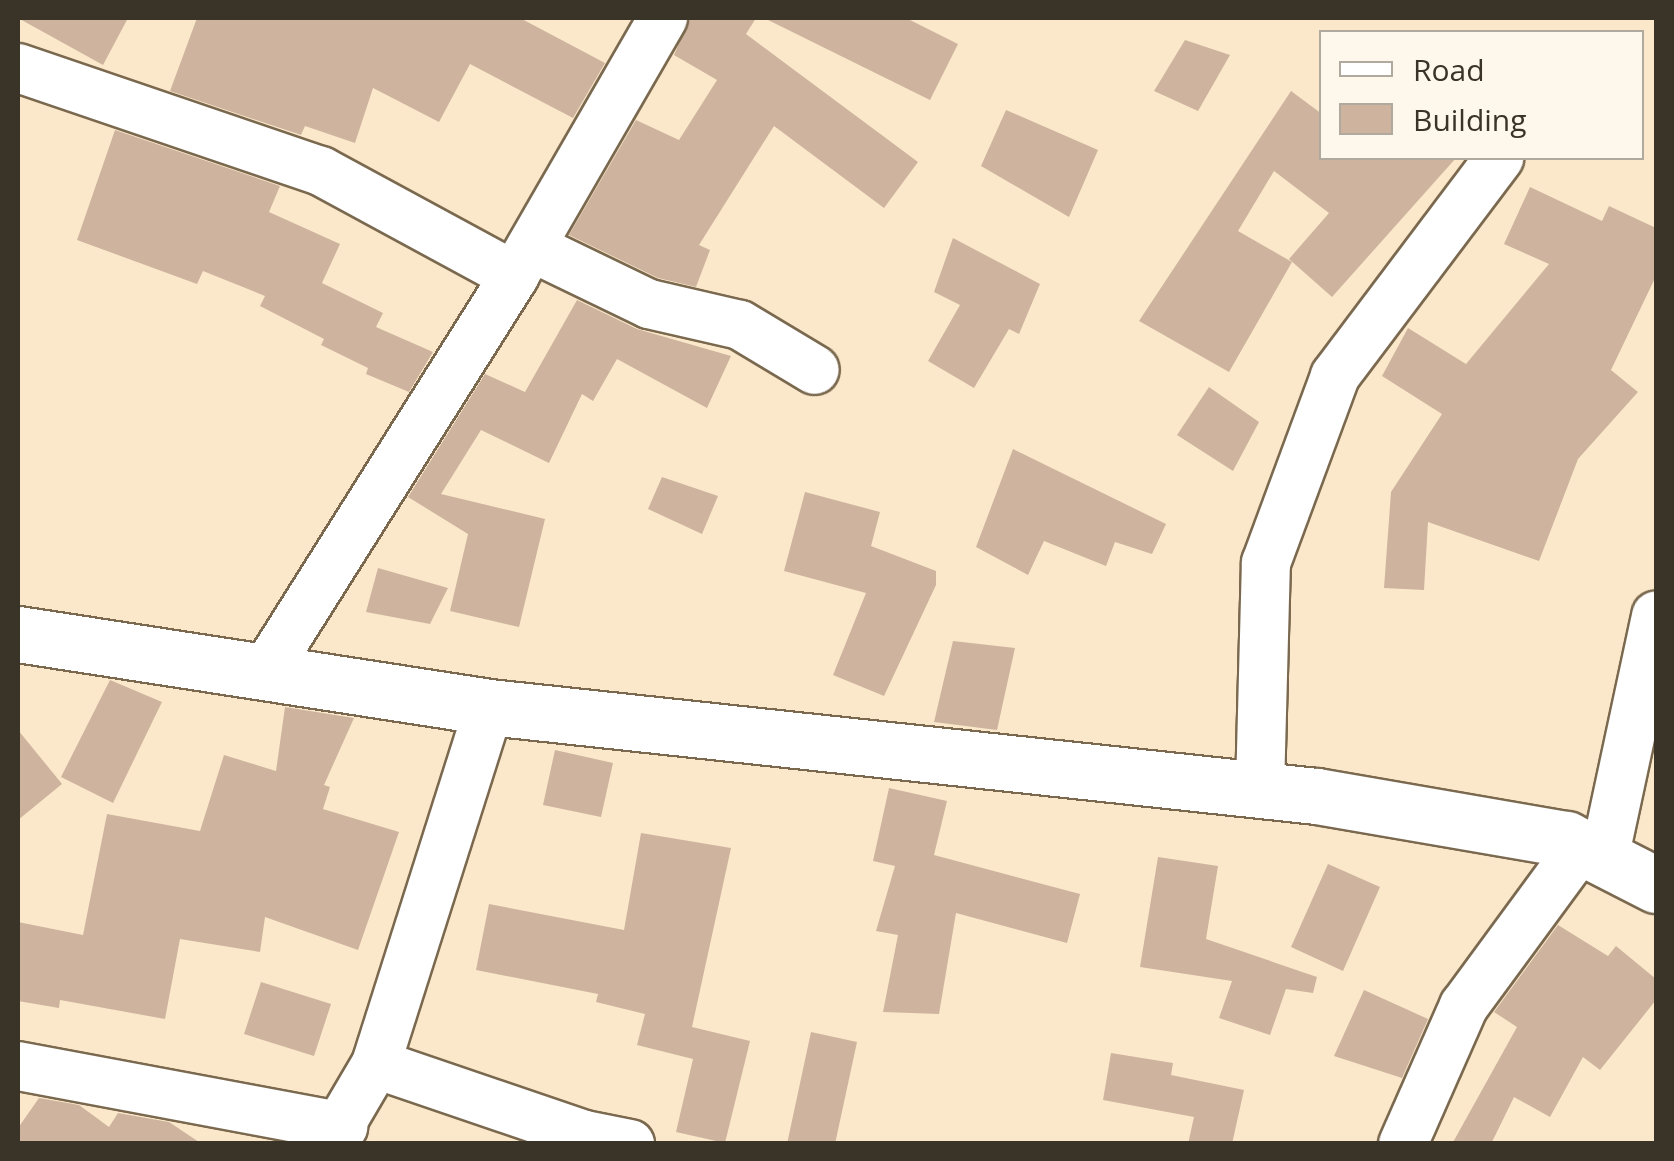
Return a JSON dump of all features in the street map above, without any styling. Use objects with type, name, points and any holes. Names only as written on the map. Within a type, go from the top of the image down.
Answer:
[{"type":"street","points":[[265,672],[523,262],[663,18]]},
{"type":"street","points":[[18,68],[321,171],[523,262],[650,304],[740,325],[815,370]]},
{"type":"street","points":[[1260,789],[1266,563],[1335,376],[1497,160]]},
{"type":"street","points":[[1403,1144],[1464,1006],[1593,853],[1656,616]]},
{"type":"street","points":[[18,634],[488,707],[1260,789],[1593,853],[1656,885]]},
{"type":"street","points":[[18,1066],[336,1135],[376,1064],[488,707]]},
{"type":"street","points":[[376,1064],[599,1141]]},
{"type":"building","points":[[18,18],[128,18],[103,65]]},
{"type":"building","points":[[197,18],[520,18],[605,63],[573,118],[470,64],[439,122],[373,88],[355,143],[305,126],[301,135],[170,91]]},
{"type":"building","points":[[690,18],[756,18],[746,34],[918,162],[884,208],[774,126],[699,245],[710,250],[696,287],[658,278],[569,235],[636,120],[679,140],[717,80],[674,55]]},
{"type":"building","points":[[764,18],[906,18],[958,44],[930,100]]},
{"type":"building","points":[[1185,40],[1230,55],[1198,111],[1154,91]]},
{"type":"building","points":[[1291,91],[1319,112],[1319,160],[1454,160],[1332,297],[1289,259],[1329,213],[1274,171],[1238,231],[1292,262],[1229,372],[1139,321]]},
{"type":"building","points":[[1006,110],[1098,150],[1069,217],[981,166]]},
{"type":"building","points":[[115,130],[280,186],[269,212],[340,244],[322,283],[383,313],[376,327],[433,352],[409,392],[366,374],[368,368],[321,345],[324,339],[260,306],[265,296],[203,271],[197,284],[77,240]]},
{"type":"building","points":[[1530,187],[1602,221],[1609,206],[1656,228],[1656,276],[1611,370],[1638,392],[1578,459],[1539,561],[1428,522],[1424,590],[1384,588],[1391,492],[1442,414],[1382,376],[1408,328],[1466,364],[1549,264],[1504,244]]},
{"type":"building","points":[[953,238],[1040,284],[1019,334],[1009,329],[974,388],[928,361],[960,305],[934,292]]},
{"type":"building","points":[[577,300],[637,329],[731,356],[707,408],[617,359],[593,401],[582,394],[549,463],[481,430],[441,494],[545,519],[519,627],[450,611],[468,534],[408,497],[485,374],[525,392]]},
{"type":"building","points":[[1209,387],[1259,422],[1233,471],[1177,435]]},
{"type":"building","points":[[1013,449],[1166,524],[1152,554],[1115,542],[1106,566],[1044,541],[1028,575],[976,547]]},
{"type":"building","points":[[662,477],[718,496],[702,534],[648,509]]},
{"type":"building","points":[[805,492],[880,512],[871,546],[936,571],[936,585],[884,696],[833,675],[866,593],[784,571]]},
{"type":"building","points":[[378,568],[448,588],[430,624],[366,612]]},
{"type":"building","points":[[953,641],[1015,648],[997,730],[934,722]]},
{"type":"building","points":[[110,680],[162,702],[113,803],[61,777]]},
{"type":"building","points":[[285,707],[354,718],[324,785],[330,787],[323,809],[399,832],[358,950],[265,917],[260,952],[180,939],[165,1019],[60,1000],[59,1008],[18,1001],[18,922],[83,935],[107,814],[200,831],[224,755],[276,771]]},
{"type":"building","points":[[18,730],[62,784],[18,820]]},
{"type":"building","points":[[555,750],[613,763],[601,817],[543,805]]},
{"type":"building","points":[[889,788],[947,801],[934,855],[1080,894],[1067,943],[956,913],[939,1014],[883,1012],[898,935],[876,931],[895,866],[873,861]]},
{"type":"building","points":[[641,833],[731,848],[692,1027],[750,1041],[725,1143],[676,1132],[693,1059],[637,1045],[645,1014],[596,1002],[598,994],[476,970],[489,904],[624,930]]},
{"type":"building","points":[[1158,857],[1218,866],[1206,939],[1317,977],[1313,993],[1286,989],[1270,1035],[1219,1018],[1232,981],[1140,967]]},
{"type":"building","points":[[1328,864],[1380,887],[1343,971],[1291,947]]},
{"type":"building","points":[[1558,925],[1608,956],[1616,946],[1656,979],[1656,1000],[1600,1070],[1583,1057],[1550,1117],[1514,1097],[1491,1144],[1452,1144],[1517,1027],[1494,1012]]},
{"type":"building","points":[[261,982],[331,1004],[314,1056],[244,1034]]},
{"type":"building","points":[[1364,990],[1428,1019],[1402,1078],[1334,1056]]},
{"type":"building","points":[[811,1032],[857,1042],[835,1144],[787,1144]]},
{"type":"building","points":[[1111,1053],[1173,1063],[1171,1075],[1244,1090],[1232,1144],[1188,1144],[1194,1117],[1103,1100]]},
{"type":"building","points":[[39,1098],[79,1105],[109,1127],[118,1113],[169,1122],[202,1144],[18,1144],[18,1128]]}]
